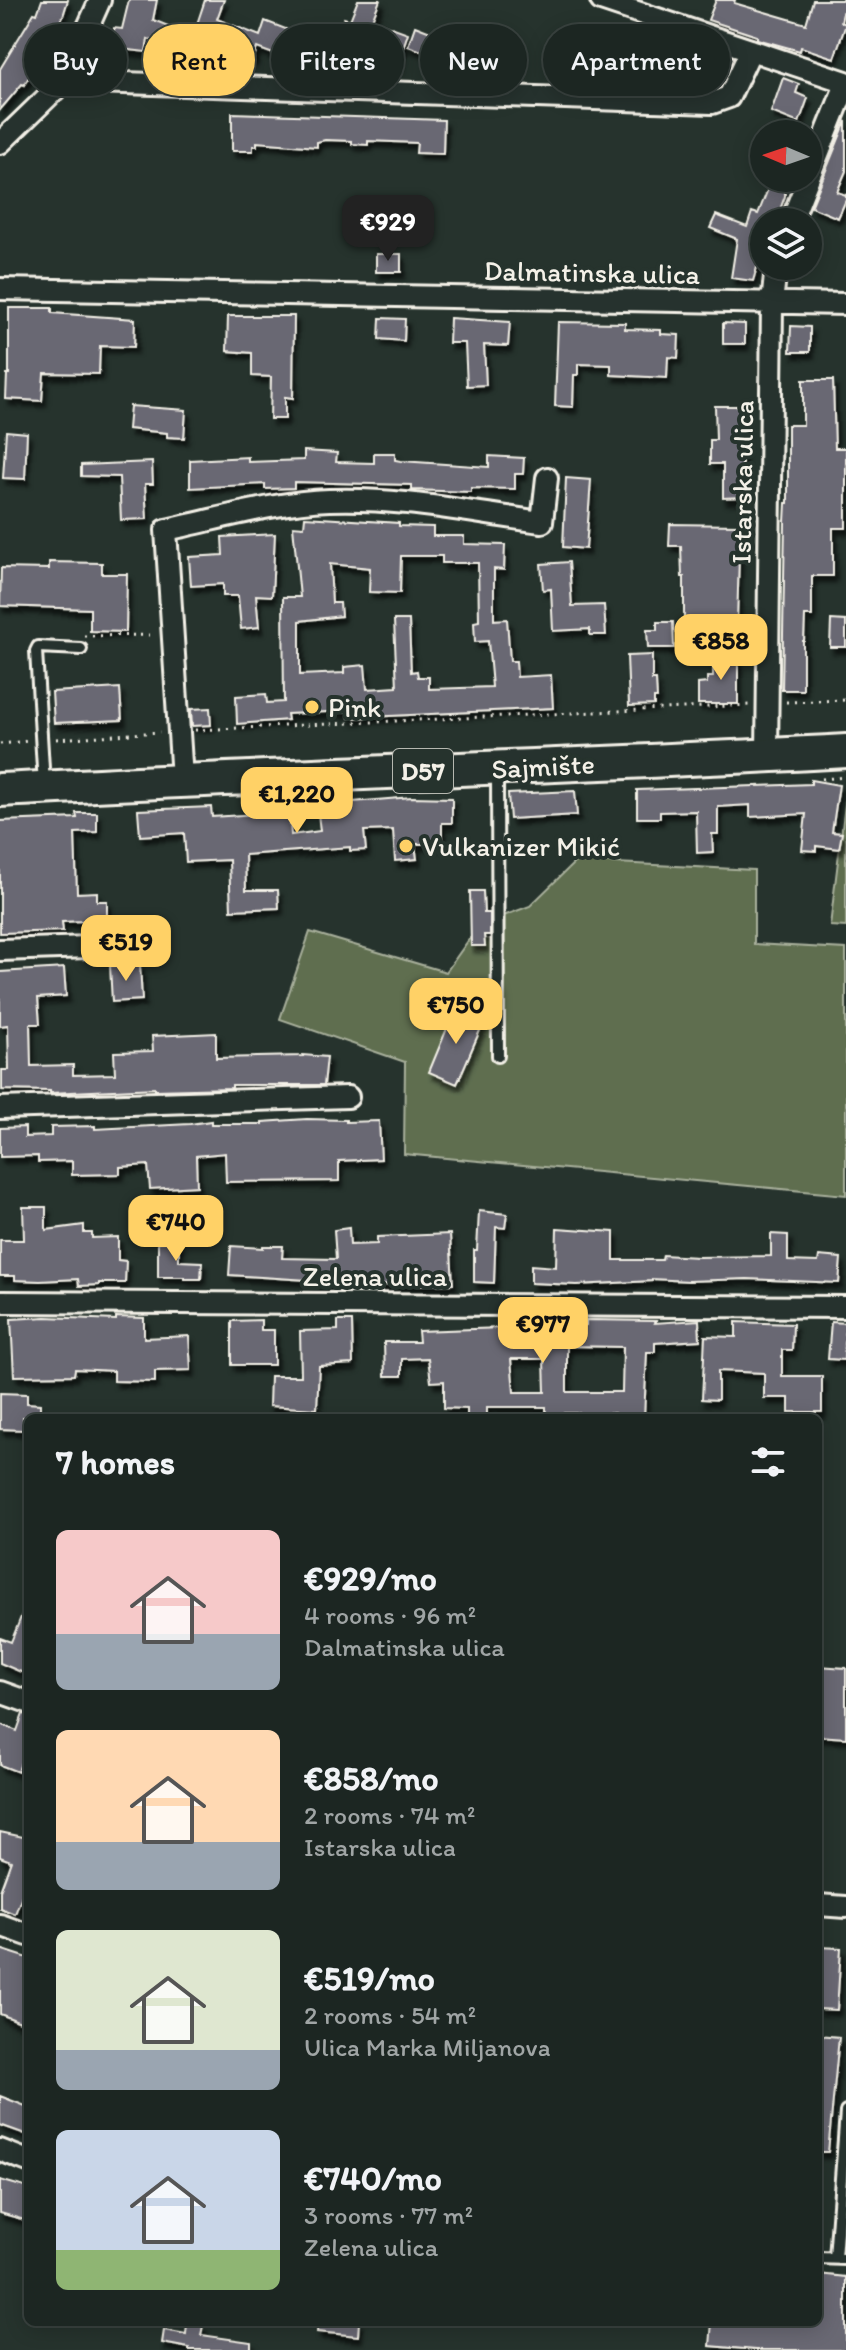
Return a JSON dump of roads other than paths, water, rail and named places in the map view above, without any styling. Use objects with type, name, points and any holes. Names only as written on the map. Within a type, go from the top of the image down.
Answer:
[{"type":"main road","name":"Sajmište","points":[[0,790],[182,779],[846,751]]},
{"type":"street","points":[[89,24],[100,0]]},
{"type":"street","points":[[601,0],[846,83],[797,208]]},
{"type":"street","points":[[127,83],[712,103],[729,97],[751,50]]},
{"type":"street","points":[[0,143],[49,96]]},
{"type":"street","name":"Istarska ulica","points":[[767,756],[775,280]]},
{"type":"street","name":"Dalmatinska ulica","points":[[0,289],[846,304]]},
{"type":"street","points":[[182,779],[166,530],[272,507],[327,500],[385,501],[542,522],[547,478]]},
{"type":"street","points":[[0,950],[119,946]]},
{"type":"street","points":[[0,1108],[348,1097]]},
{"type":"street","name":"Zelena ulica","points":[[0,1302],[846,1307]]},
{"type":"street","points":[[0,1692],[24,1701]]},
{"type":"street","points":[[822,1905],[846,1907]]},
{"type":"street","points":[[0,1925],[24,1934]]},
{"type":"street","points":[[0,2150],[24,2159]]},
{"type":"lane","points":[[44,787],[36,651],[38,647],[81,649]]},
{"type":"lane","points":[[497,768],[498,1056]]},
{"type":"lane","points":[[840,2258],[846,2112]]},
{"type":"place","name":"Pink","points":[[312,707]]},
{"type":"place","name":"Vulkanizer Mikić","points":[[406,846]]}]
